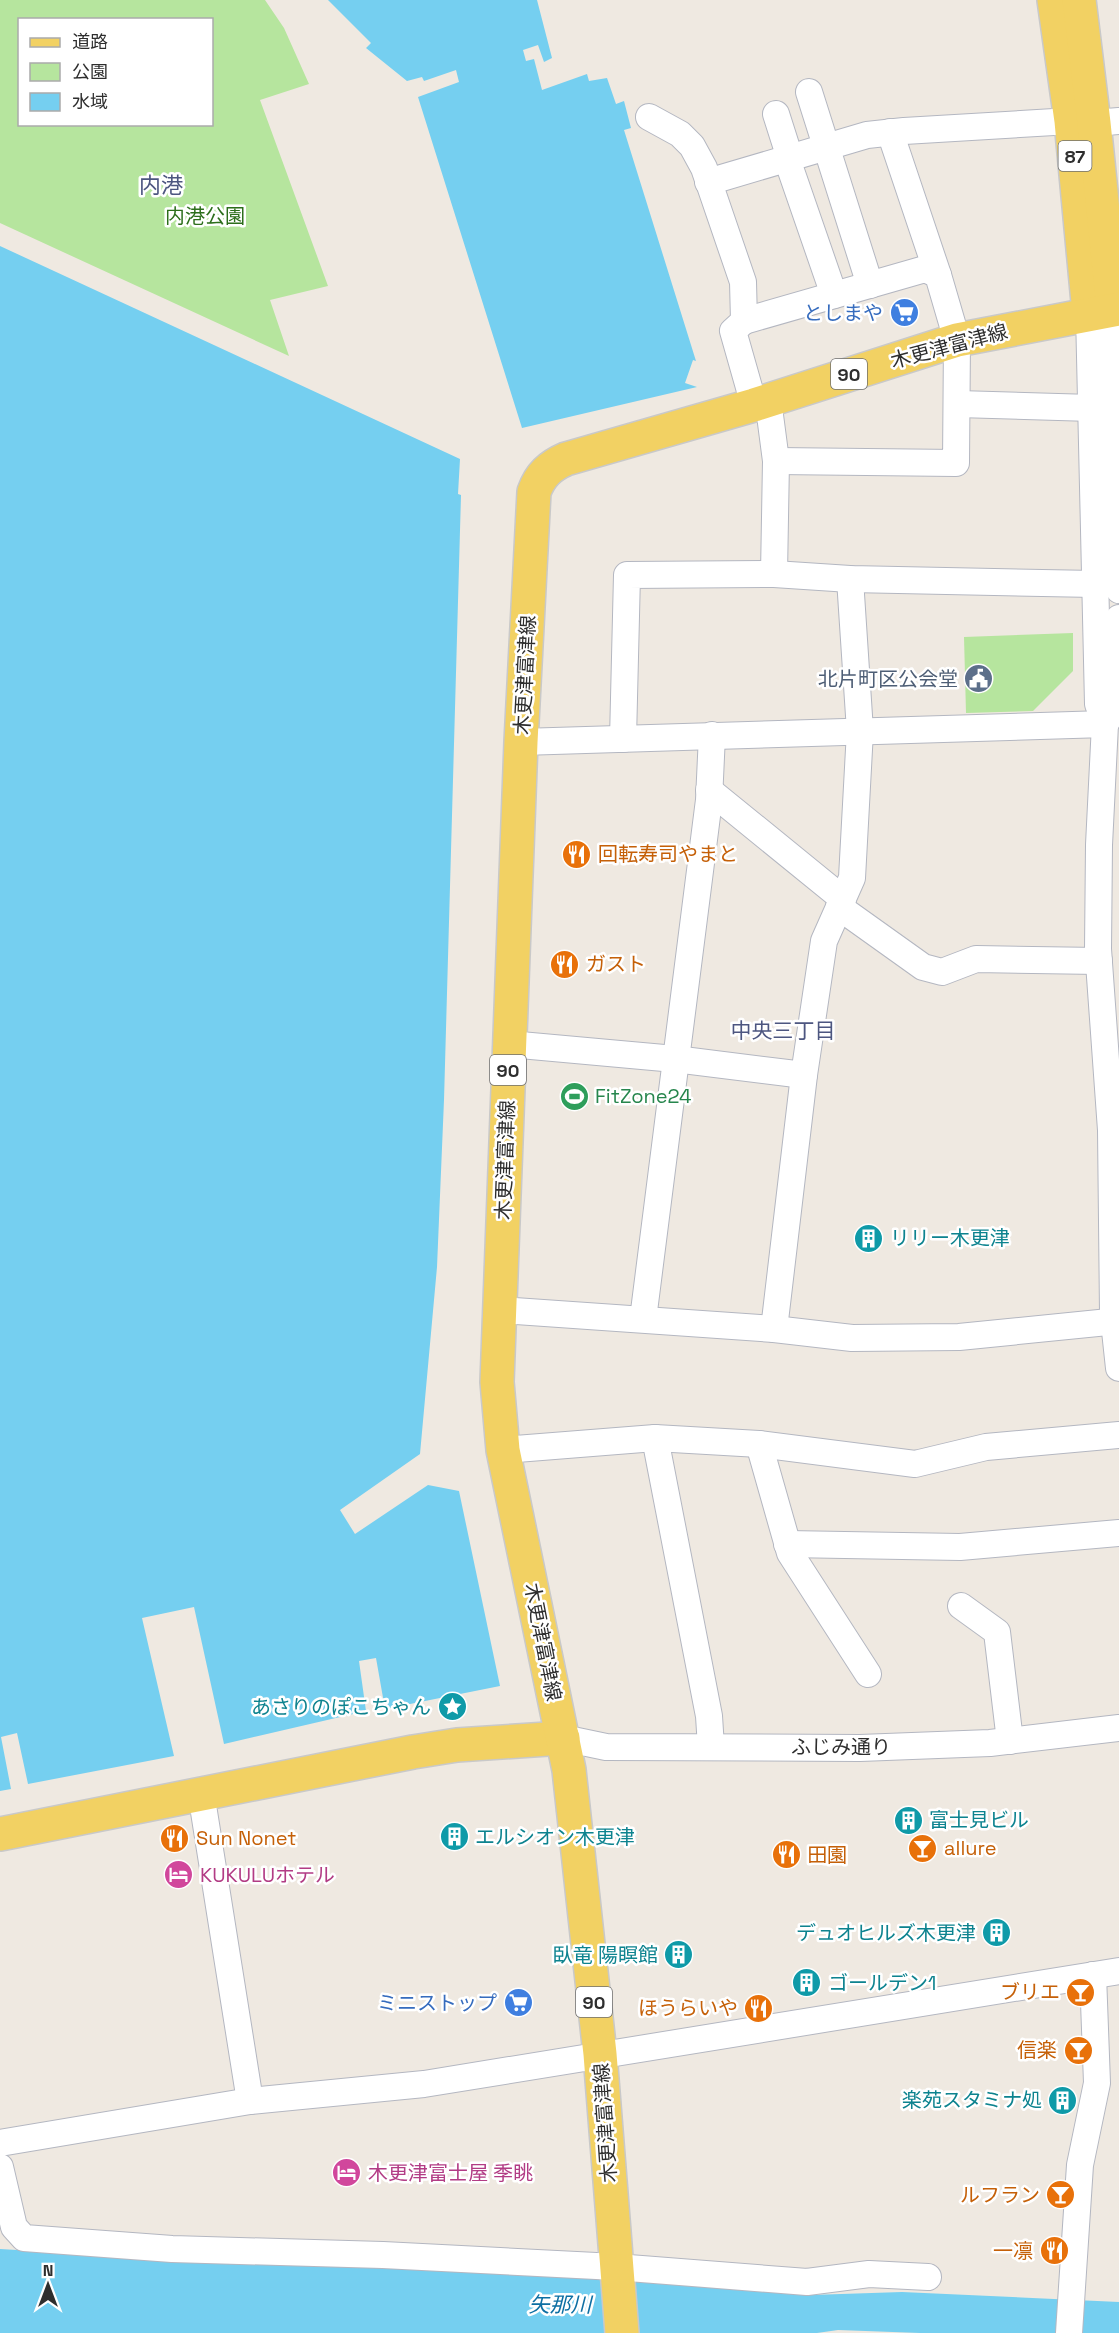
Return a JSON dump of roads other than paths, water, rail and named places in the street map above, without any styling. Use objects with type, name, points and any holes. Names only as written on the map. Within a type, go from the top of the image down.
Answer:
[{"type":"main road","name":"87","points":[[1054,0],[1095,122]]},
{"type":"main road","name":"87","points":[[1079,0],[1095,122],[1107,311]]},
{"type":"main road","name":"木更津富津線","points":[[622,2333],[600,2054],[569,1770],[502,1450],[497,1382],[508,1044],[534,492],[542,475],[566,459],[761,403],[957,340],[1107,311]]},
{"type":"main road","points":[[0,1834],[369,1760],[457,1745],[563,1738]]},
{"type":"street","points":[[809,92],[870,285]]},
{"type":"street","points":[[776,114],[788,158],[834,295]]},
{"type":"street","points":[[649,117],[680,134],[692,146],[704,168],[743,282],[744,321]]},
{"type":"street","points":[[708,182],[867,135],[1095,122]]},
{"type":"street","points":[[776,461],[956,463],[957,340],[938,275],[890,132]]},
{"type":"street","points":[[774,574],[776,461],[761,403],[733,331],[744,321],[926,269],[938,275]]},
{"type":"street","points":[[1107,311],[1109,409],[1107,587],[1098,704],[1106,724],[1099,845],[1105,952],[1119,1368]]},
{"type":"street","points":[[958,404],[1109,409]]},
{"type":"street","points":[[623,739],[627,575],[774,574],[850,579],[1107,587]]},
{"type":"street","points":[[774,1329],[804,1076],[824,941],[852,878],[860,731],[850,579]]},
{"type":"street","points":[[1106,724],[1117,706],[1119,618]]},
{"type":"street","points":[[521,742],[1106,724]]},
{"type":"street","points":[[643,1320],[709,790],[712,735]]},
{"type":"street","points":[[709,790],[841,903],[923,967],[942,972],[976,958],[1105,952]]},
{"type":"street","points":[[508,1044],[675,1059],[804,1076]]},
{"type":"street","points":[[500,1310],[774,1329],[852,1338],[959,1337],[1117,1321]]},
{"type":"street","points":[[502,1450],[655,1438],[759,1444],[915,1464],[986,1448],[1119,1435]]},
{"type":"street","points":[[655,1438],[709,1716],[711,1747]]},
{"type":"street","points":[[759,1444],[790,1553],[868,1674]]},
{"type":"street","points":[[787,1544],[960,1547],[1119,1533]]},
{"type":"street","points":[[962,1606],[997,1632],[1010,1741]]},
{"type":"street","name":"ふじみ通り","points":[[563,1738],[606,1747],[860,1748],[1010,1741],[1119,1728]]},
{"type":"street","points":[[201,1793],[250,2102]]},
{"type":"street","points":[[0,2143],[250,2102],[424,2084],[1119,1971]]},
{"type":"street","points":[[1069,2333],[1080,2165],[1097,2083],[1093,1975]]},
{"type":"street","points":[[0,2167],[14,2227],[24,2238],[172,2249],[405,2256],[616,2267],[807,2282],[869,2274],[928,2277]]},
{"type":"water","points":[[328,0],[537,0],[552,58],[544,62],[538,45],[523,50],[526,61],[534,59],[542,90],[587,74],[589,81],[607,78],[616,104],[624,101],[631,128],[624,130],[696,361],[693,360],[685,383],[697,387],[522,428],[418,97],[459,82],[456,70],[424,81],[422,77],[407,81],[366,48],[371,43]]},
{"type":"water","points":[[0,246],[460,459],[458,494],[461,495],[444,1100],[437,1267],[420,1454],[340,1510],[355,1534],[428,1485],[459,1491],[500,1686],[385,1709],[376,1658],[359,1661],[366,1711],[224,1744],[194,1607],[142,1618],[174,1756],[28,1784],[17,1733],[1,1737],[11,1789],[0,1791]]},
{"type":"water","name":"矢那川","points":[[0,2249],[170,2259],[595,2277],[811,2295],[902,2292],[1119,2302],[1119,2333],[920,2333],[838,2330],[817,2333],[0,2333]]},
{"type":"place","name":"としまや","points":[[904,313]]},
{"type":"place","name":"北片町区公会堂","points":[[979,679]]},
{"type":"place","name":"回転寿司やまと","points":[[577,854]]},
{"type":"place","name":"ガスト","points":[[565,964]]},
{"type":"place","name":"FitZone24","points":[[574,1096]]},
{"type":"place","name":"リリー木更津","points":[[869,1238]]},
{"type":"place","name":"あさりのぽこちゃん","points":[[452,1707]]},
{"type":"place","name":"富士見ビル","points":[[908,1820]]},
{"type":"place","name":"エルシオン木更津","points":[[454,1837]]},
{"type":"place","name":"Sun Nonet","points":[[175,1838]]},
{"type":"place","name":"allure","points":[[923,1848]]},
{"type":"place","name":"田園","points":[[786,1855]]},
{"type":"place","name":"KUKULUホテル","points":[[179,1875]]},
{"type":"place","name":"デュオヒルズ木更津","points":[[997,1933]]},
{"type":"place","name":"臥竜 陽瞑館","points":[[679,1955]]},
{"type":"place","name":"ゴールデン1","points":[[807,1983]]},
{"type":"place","name":"ブリエ","points":[[1081,1992]]},
{"type":"place","name":"ミニストップ","points":[[518,2003]]},
{"type":"place","name":"ほうらいや","points":[[759,2008]]},
{"type":"place","name":"信楽","points":[[1078,2050]]},
{"type":"place","name":"楽苑スタミナ処","points":[[1063,2100]]},
{"type":"place","name":"木更津富士屋 季眺","points":[[347,2173]]},
{"type":"place","name":"ルフラン","points":[[1061,2195]]},
{"type":"place","name":"一凛","points":[[1054,2251]]},
{"type":"district","name":"内港","points":[[161,185]]},
{"type":"district","name":"中央三丁目","points":[[783,1030]]},
{"type":"park label","name":"内港公園","points":[[205,216]]}]
